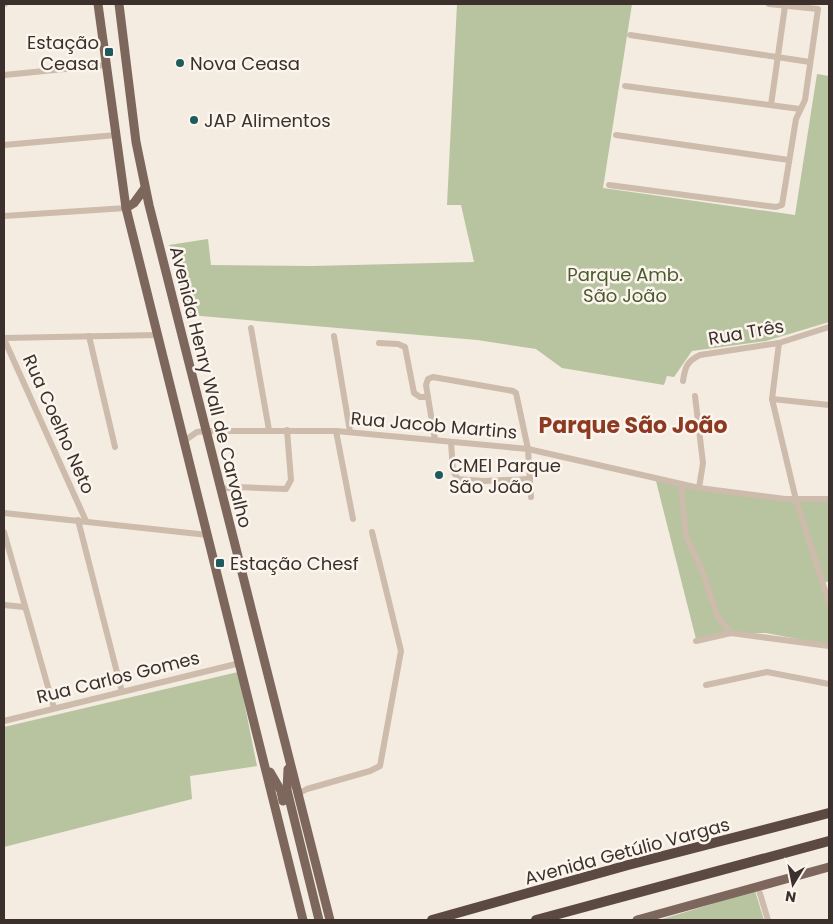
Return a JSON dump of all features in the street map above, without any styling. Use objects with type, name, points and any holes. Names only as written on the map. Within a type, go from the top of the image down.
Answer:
[{"type":"highway","name":"Avenida Getúlio Vargas","points":[[432,920],[444,919],[829,813]]},
{"type":"highway","points":[[536,920],[829,842]]},
{"type":"main road","points":[[98,4],[126,208],[303,920]]},
{"type":"main road","name":"Avenida Henry Wall de Carvalho","points":[[119,4],[136,142],[145,188],[330,920]]},
{"type":"main road","points":[[126,208],[134,203],[145,188]]},
{"type":"main road","points":[[289,759],[284,791],[313,920]]},
{"type":"main road","points":[[266,766],[284,791],[319,920]]},
{"type":"main road","points":[[637,920],[829,867]]},
{"type":"street","points":[[609,184],[776,207],[783,203],[789,160],[800,109],[805,100],[818,9],[812,6],[769,4]]},
{"type":"street","points":[[771,105],[785,6]]},
{"type":"street","points":[[630,35],[810,62]]},
{"type":"street","points":[[4,75],[105,65]]},
{"type":"street","points":[[624,86],[800,109]]},
{"type":"street","points":[[4,145],[116,135]]},
{"type":"street","points":[[616,135],[789,160]]},
{"type":"street","points":[[4,216],[126,208]]},
{"type":"street","name":"Rua Três","points":[[683,381],[686,366],[690,360],[700,355],[779,343],[829,326]]},
{"type":"street","points":[[251,328],[269,430]]},
{"type":"street","points":[[4,339],[158,335]]},
{"type":"street","points":[[89,336],[115,447]]},
{"type":"street","points":[[334,336],[350,432]]},
{"type":"street","name":"Rua Coelho Neto","points":[[4,339],[86,521]]},
{"type":"street","points":[[379,343],[398,344],[405,348],[414,393],[420,397],[428,397]]},
{"type":"street","points":[[779,343],[772,399],[796,499],[829,603]]},
{"type":"street","points":[[435,440],[426,384],[428,379],[433,378],[513,391],[516,393],[528,449],[531,497]]},
{"type":"street","points":[[695,396],[703,463],[699,488]]},
{"type":"street","points":[[772,399],[829,405]]},
{"type":"street","points":[[220,488],[286,489],[291,480],[287,430]]},
{"type":"street","name":"Rua Jacob Martins","points":[[184,442],[197,432],[206,431],[287,430],[350,432],[528,449],[699,488],[796,499],[829,499]]},
{"type":"street","points":[[336,431],[353,519]]},
{"type":"street","points":[[451,442],[454,473],[458,479],[483,481],[530,479]]},
{"type":"street","points":[[681,485],[685,529],[690,548],[703,573],[718,616],[731,633]]},
{"type":"street","points":[[4,513],[208,535]]},
{"type":"street","points":[[78,520],[122,692]]},
{"type":"street","points":[[4,532],[54,708]]},
{"type":"street","points":[[298,794],[308,788],[370,771],[380,766],[401,647],[372,532]]},
{"type":"street","points":[[4,605],[24,607]]},
{"type":"street","points":[[696,641],[731,633],[829,646]]},
{"type":"street","name":"Rua Carlos Gomes","points":[[4,721],[240,663]]},
{"type":"street","points":[[706,685],[767,672],[829,684]]},
{"type":"street","points":[[758,886],[768,920]]},
{"type":"green space","name":"Parque Amb. São João","points":[[457,4],[632,4],[603,188],[795,215],[817,74],[829,76],[829,322],[766,341],[692,351],[674,377],[667,376],[664,385],[562,368],[536,349],[477,340],[189,315],[169,245],[208,239],[211,265],[313,266],[474,262],[461,205],[447,205]]},
{"type":"green space","points":[[656,481],[761,498],[829,499],[829,581],[821,584],[829,606],[829,645],[766,633],[731,633],[696,639]]},
{"type":"green space","points":[[238,672],[257,766],[190,776],[192,799],[4,847],[4,727]]},
{"type":"green space","points":[[755,891],[764,920],[659,920]]},
{"type":"place","name":"Estação Ceasa","points":[[109,52]]},
{"type":"place","name":"Nova Ceasa","points":[[180,63]]},
{"type":"place","name":"JAP Alimentos","points":[[194,120]]},
{"type":"place","name":"CMEI Parque São João","points":[[439,475]]},
{"type":"place","name":"Estação Chesf","points":[[220,563]]},
{"type":"district","name":"Parque São João","points":[[633,425]]}]
